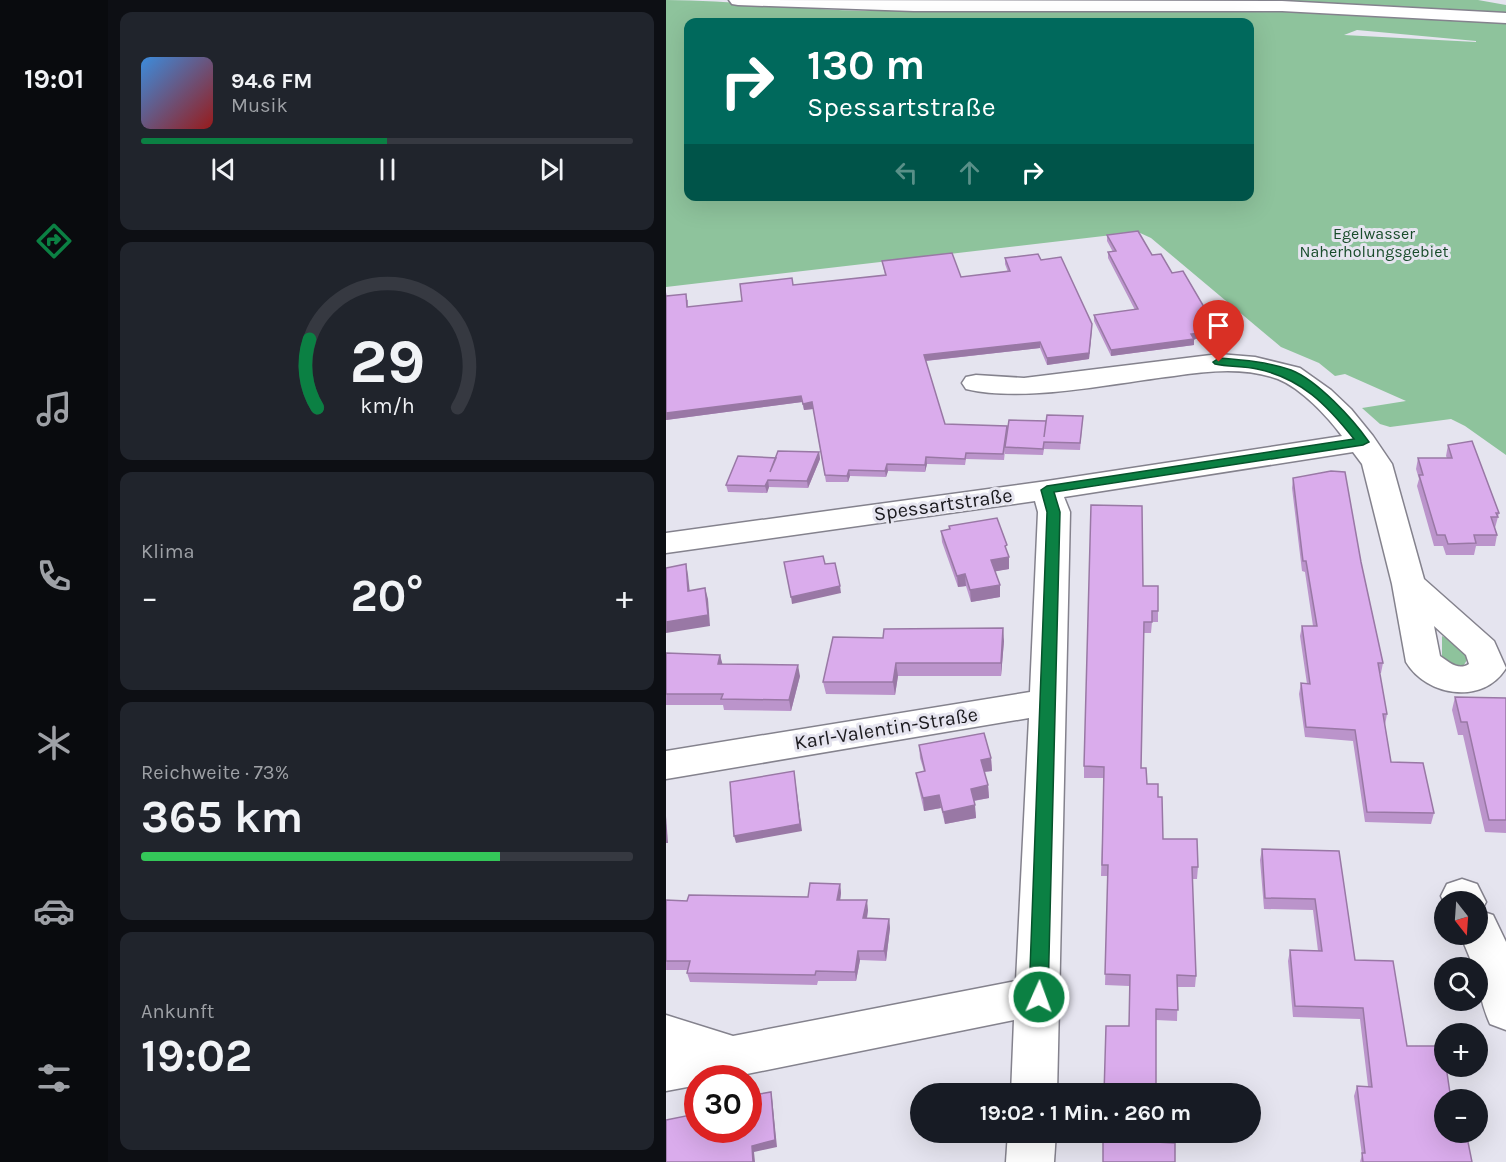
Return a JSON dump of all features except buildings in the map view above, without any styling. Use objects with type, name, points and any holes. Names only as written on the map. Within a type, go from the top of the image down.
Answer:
[{"type":"main road","points":[[738,0],[836,5],[1282,6],[1506,18]]},
{"type":"main road","points":[[1014,5],[1067,0]]},
{"type":"main road","points":[[976,383],[1024,386],[1219,362],[1255,365],[1290,374],[1341,415],[1377,464],[1409,585]]},
{"type":"main road","name":"Spessartstraße","points":[[666,543],[1047,490],[1363,442]]},
{"type":"main road","points":[[1035,1083],[1054,512],[1047,490]]},
{"type":"main road","name":"Karl-Valentin-Straße","points":[[666,765],[1047,702]]},
{"type":"main road","name":"Karl-Valentin-Straße","points":[[666,742],[725,754]]},
{"type":"main road","points":[[1486,945],[1496,965],[1506,1010]]},
{"type":"main road","points":[[666,1070],[1003,1002],[1039,997]]},
{"type":"main road","points":[[666,1035],[731,1056]]},
{"type":"main road","points":[[1030,1162],[1031,1143]]},
{"type":"green space","name":"Egelwasser Naherholungsgebiet","points":[[666,0],[870,11],[1268,11],[1426,16],[1506,22],[1506,455],[1465,426],[1451,419],[1390,427],[1380,424],[1362,408],[1406,401],[1345,374],[1335,376],[1319,363],[1281,347],[1151,238],[1138,232],[666,287]],"holes":[[[1357,30],[1476,42],[1344,35]]]},
{"type":"green space","points":[[1100,0],[1478,0],[1506,5],[1506,15],[1061,3]]},
{"type":"green space","points":[[1442,636],[1457,643],[1468,658],[1464,665],[1458,668],[1442,663]]},
{"type":"route","points":[[1039,997],[1054,512],[1047,490],[1363,442],[1341,415],[1321,396],[1290,374],[1255,365],[1219,362]]}]
